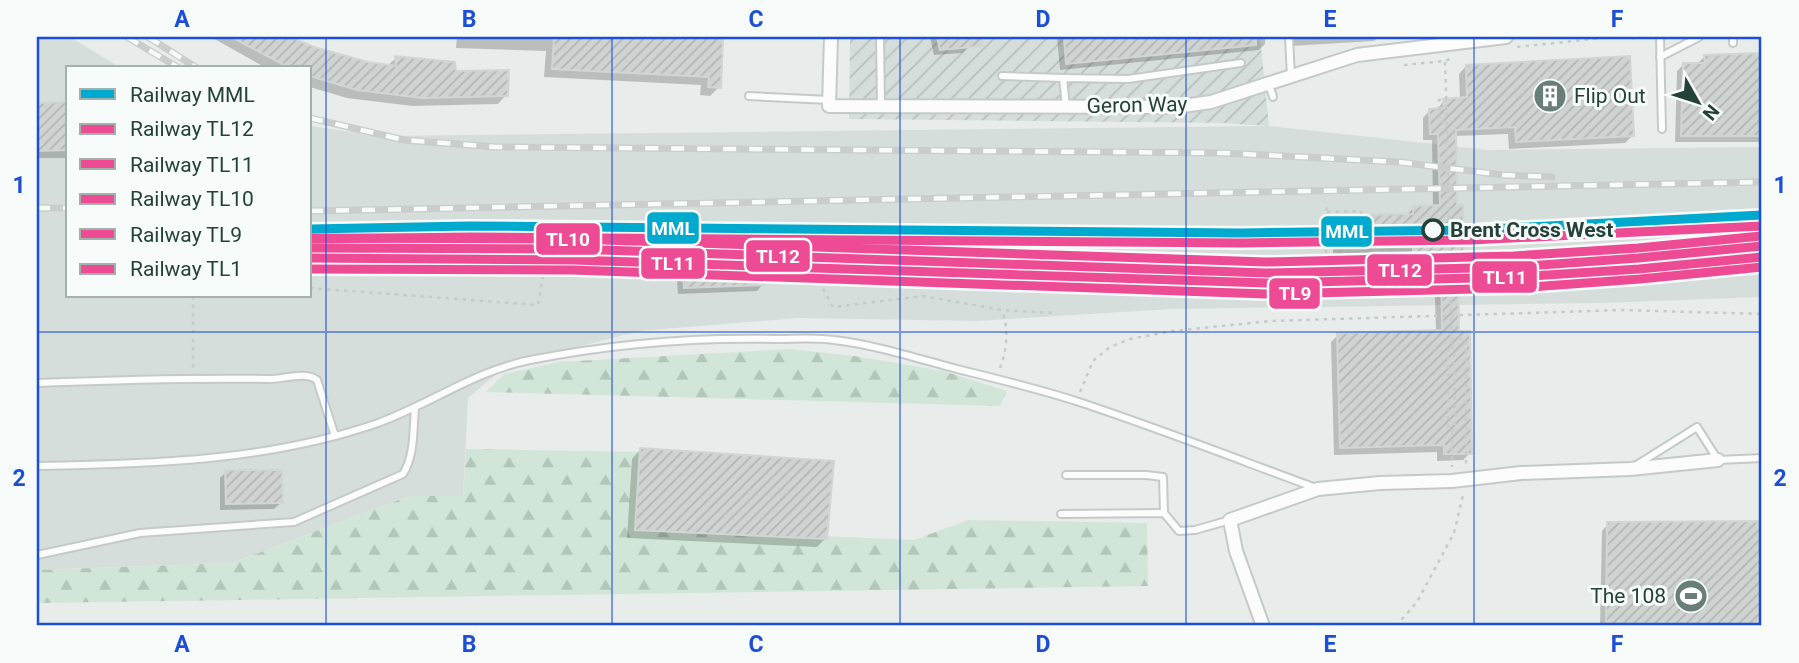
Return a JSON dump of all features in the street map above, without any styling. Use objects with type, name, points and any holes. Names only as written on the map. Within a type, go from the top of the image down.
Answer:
[{"type":"street","points":[[829,100],[831,37]]},
{"type":"street","name":"Geron Way","points":[[829,100],[829,106],[1175,107],[1271,91],[1291,77],[1357,55],[1509,42]]},
{"type":"street","points":[[1263,626],[1236,551],[1230,520],[1318,489],[1380,483],[1452,481],[1521,473],[1630,469],[1718,460]]},
{"type":"lane","points":[[880,37],[881,106]]},
{"type":"lane","points":[[1289,37],[1291,77]]},
{"type":"lane","points":[[1660,37],[1662,129]]},
{"type":"lane","points":[[1660,57],[1699,37]]},
{"type":"lane","points":[[1002,76],[1128,79],[1241,63]]},
{"type":"lane","points":[[1063,78],[1066,106]]},
{"type":"lane","points":[[749,96],[829,100]]},
{"type":"lane","points":[[37,466],[218,458],[276,450],[379,422],[469,379],[530,360],[631,344],[733,338],[831,339],[873,347],[1079,402],[1318,489]]},
{"type":"lane","points":[[37,383],[193,378],[280,379],[312,376],[317,380],[335,436]]},
{"type":"lane","points":[[37,555],[140,533],[294,522],[403,474],[409,465],[411,454],[415,407]]},
{"type":"lane","points":[[1630,469],[1696,426],[1718,460],[1762,458]]},
{"type":"lane","points":[[1066,475],[1163,477],[1164,513],[1179,531],[1195,530],[1230,520]]},
{"type":"lane","points":[[1061,513],[1164,513]]},
{"type":"path","points":[[1509,42],[1611,37]]},
{"type":"path","points":[[1412,65],[1445,61],[1451,332],[1451,346],[1448,350],[1448,428],[1451,431],[1452,481]]},
{"type":"path","points":[[1446,99],[1439,100],[1439,108],[1440,122],[1447,122]]},
{"type":"path","points":[[1326,229],[1327,203]]},
{"type":"path","points":[[1325,254],[1362,254],[1361,211],[1327,212]]},
{"type":"path","points":[[1362,233],[1448,232]]},
{"type":"path","points":[[1325,270],[1326,243]]},
{"type":"path","points":[[488,267],[543,276],[667,275]]},
{"type":"path","points":[[312,288],[538,305],[543,276]]},
{"type":"path","points":[[770,280],[817,278],[833,307],[923,296],[1002,310],[1052,313]]},
{"type":"path","points":[[193,298],[193,378]]},
{"type":"path","points":[[995,379],[1007,350],[1002,310]]},
{"type":"path","points":[[1079,402],[1081,387],[1093,361],[1110,347],[1130,339],[1172,331],[1271,321],[1623,310],[1762,314]]},
{"type":"path","points":[[1396,626],[1417,602],[1454,533],[1466,479],[1466,339],[1451,339]]},
{"type":"shaded area","points":[[37,37],[70,37],[118,66],[66,66],[66,298],[312,298],[312,126],[380,136],[1269,126],[1489,150],[1762,147],[1762,297],[1602,303],[1172,309],[977,321],[798,318],[639,331],[506,366],[468,398],[463,496],[409,496],[232,563],[37,570]]},
{"type":"shaded area","points":[[850,37],[1260,37],[1269,126],[1222,123],[849,119]]},
{"type":"green space","points":[[791,349],[943,371],[1007,391],[1000,406],[486,392],[504,374],[559,362]]},
{"type":"green space","points":[[466,449],[645,452],[638,528],[914,540],[968,520],[1147,523],[1148,586],[37,603],[37,570],[232,563],[409,496],[463,496]]},
{"type":"building","points":[[231,37],[291,37],[314,47],[368,62],[396,66],[395,56],[455,62],[456,71],[509,70],[508,96],[422,98],[357,90],[312,77],[312,66],[286,66]]},
{"type":"building","points":[[554,37],[723,37],[721,88],[708,87],[709,77],[552,69]]},
{"type":"building","points":[[937,37],[982,37],[983,46],[940,50]]},
{"type":"building","points":[[1064,37],[1256,37],[1256,45],[1066,64]]},
{"type":"building","points":[[1762,53],[1762,136],[1681,136],[1683,63],[1705,63],[1704,55]]},
{"type":"building","points":[[1630,56],[1634,136],[1516,142],[1515,127],[1456,130],[1457,205],[1463,205],[1464,258],[1458,258],[1459,331],[1470,331],[1472,454],[1444,454],[1444,445],[1340,448],[1337,333],[1442,330],[1441,258],[1413,259],[1413,247],[1340,248],[1339,215],[1413,214],[1413,206],[1440,205],[1438,134],[1430,134],[1429,109],[1444,108],[1443,99],[1467,97],[1466,65]]},
{"type":"building","points":[[66,102],[66,150],[37,151],[37,103]]},
{"type":"building","points":[[682,261],[764,261],[765,285],[684,288]]},
{"type":"building","points":[[640,448],[834,461],[827,539],[635,530]]},
{"type":"building","points":[[225,470],[282,470],[283,503],[226,504]]},
{"type":"building","points":[[1762,521],[1762,626],[1606,626],[1607,522]]},
{"type":"railway","points":[[127,37],[176,66]]},
{"type":"railway","points":[[148,37],[194,66]]},
{"type":"railway","points":[[312,118],[404,140],[495,147],[1224,153],[1399,162],[1503,175],[1552,177]]},
{"type":"railway","points":[[312,211],[1762,182]]},
{"type":"railway","points":[[37,208],[66,208]]},
{"type":"rail line","name":"MML","points":[[312,229],[470,226],[1241,233],[1470,230],[1762,215]]},
{"type":"rail line","name":"TL1","points":[[312,239],[470,237],[1241,243],[1471,240],[1762,226]]},
{"type":"rail line","name":"TL10","points":[[312,238],[573,239],[1266,262],[1514,256],[1761,236]]},
{"type":"rail line","name":"TL12","points":[[312,248],[573,249],[1266,273],[1515,267],[1762,246]]},
{"type":"rail line","name":"TL11","points":[[312,258],[573,260],[1266,283],[1515,277],[1762,257]]},
{"type":"rail line","name":"TL9","points":[[312,269],[572,270],[1266,294],[1516,288],[1762,267]]},
{"type":"place","name":"Flip Out","points":[[1550,96]]},
{"type":"place","name":"Brent Cross West","points":[[1433,230]]},
{"type":"place","name":"The 108","points":[[1691,596]]}]
